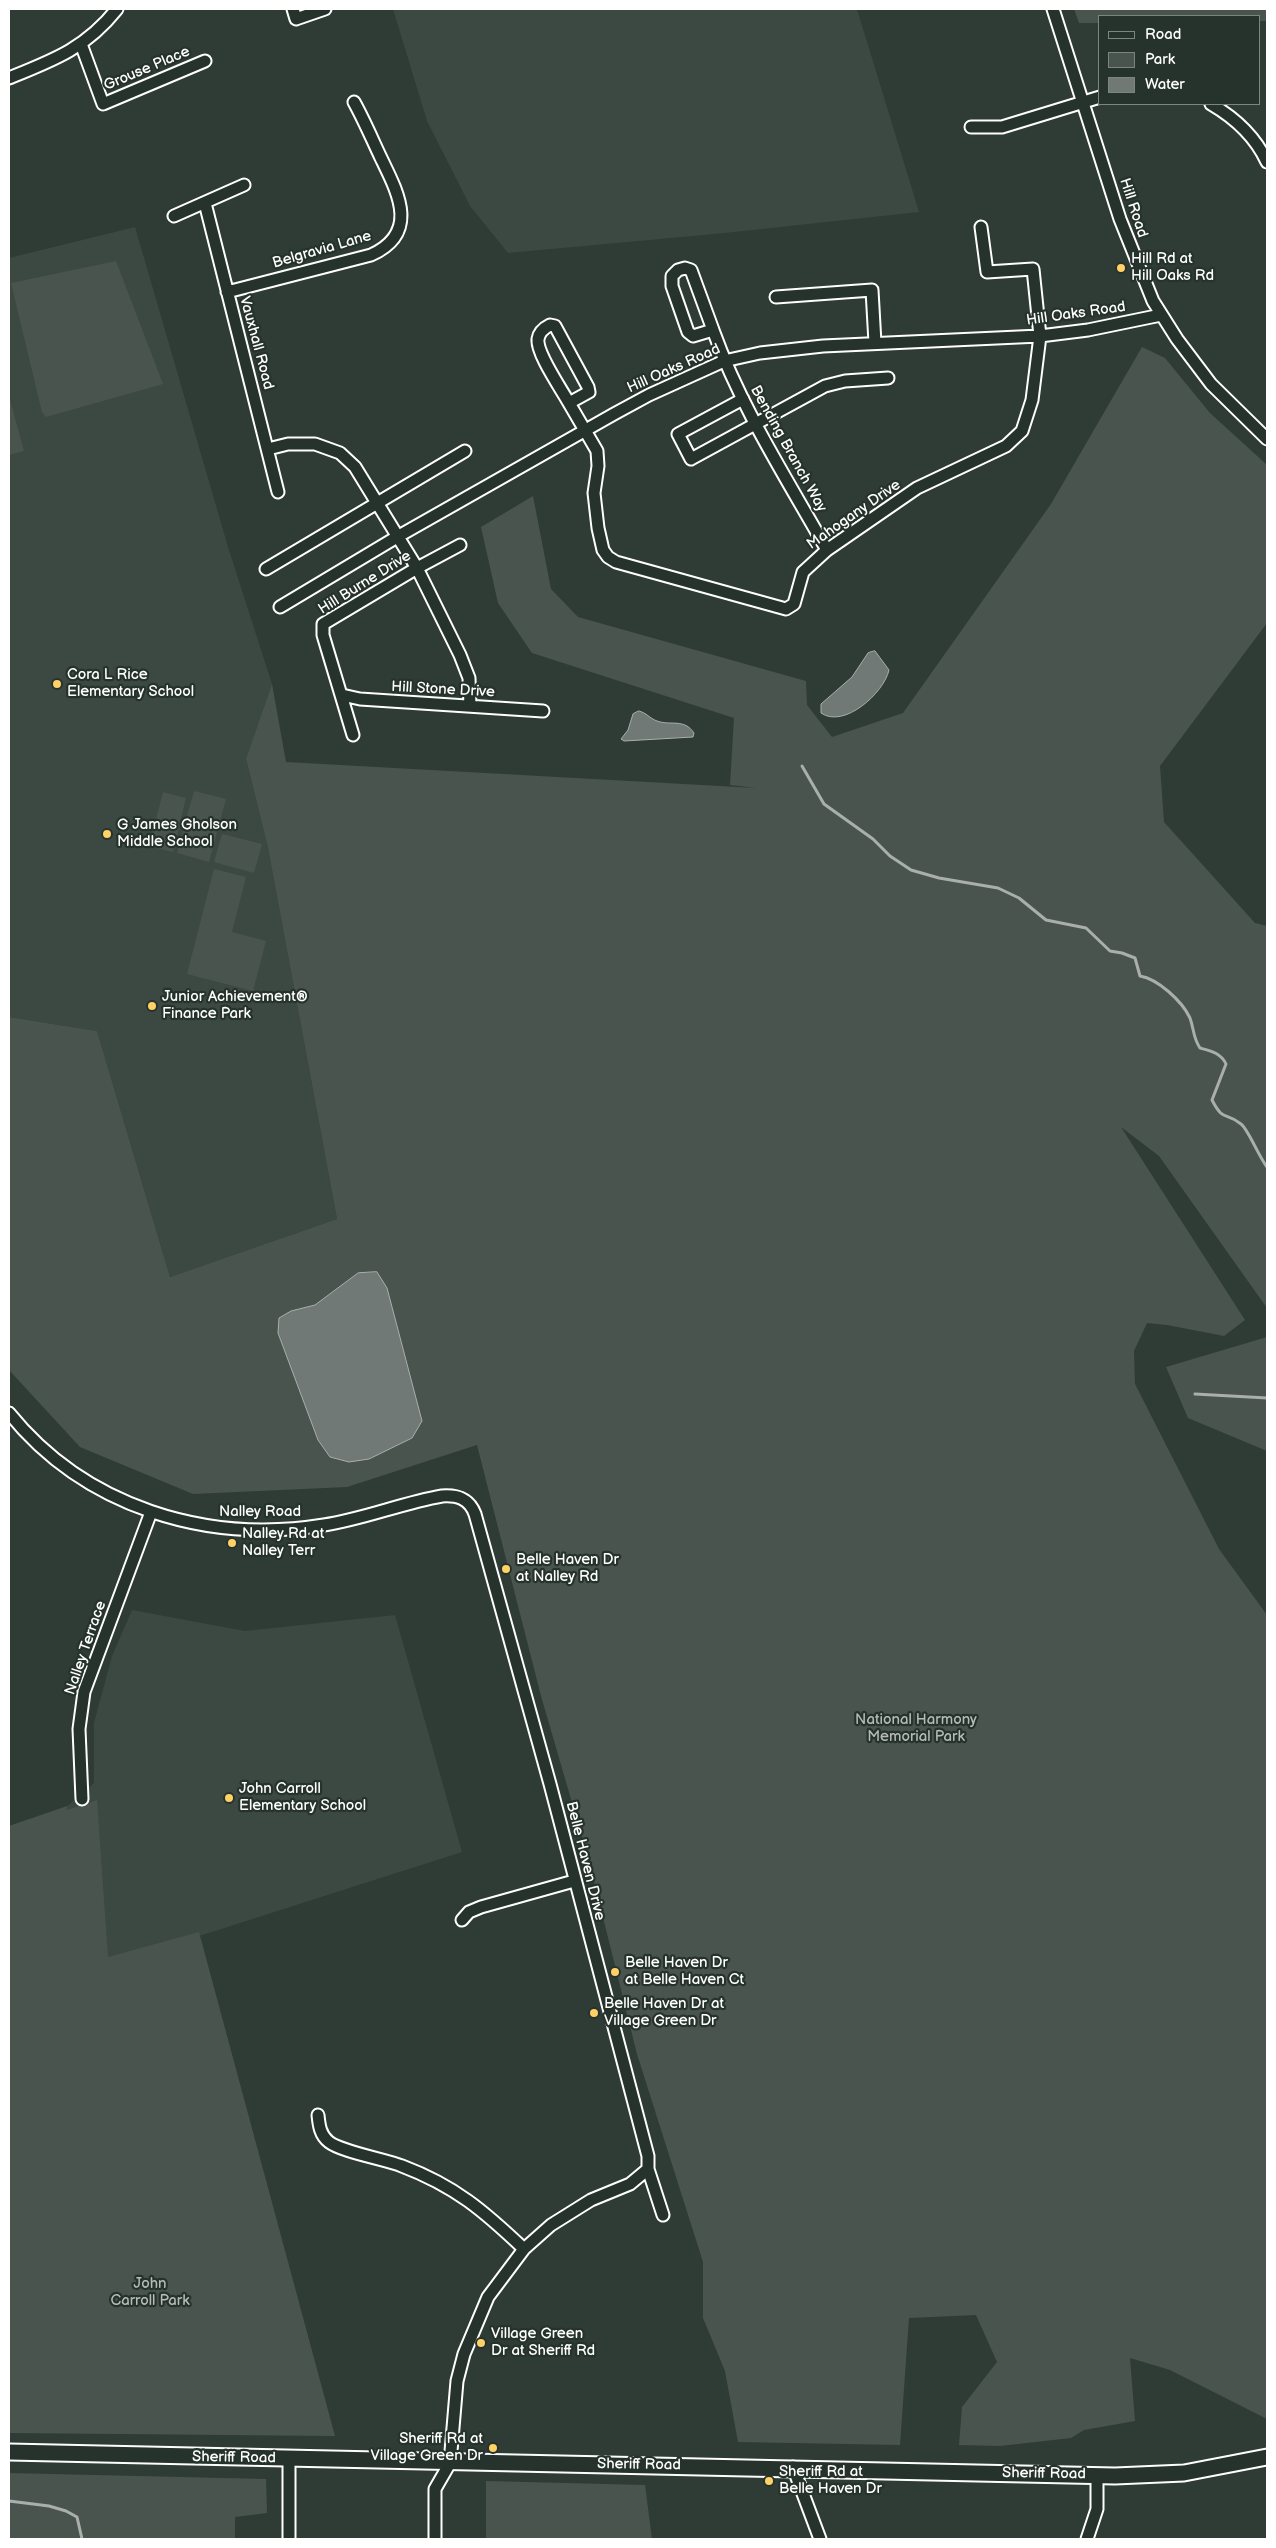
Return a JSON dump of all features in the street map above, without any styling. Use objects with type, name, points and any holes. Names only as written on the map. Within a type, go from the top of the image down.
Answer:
[{"type":"main road","name":"Sheriff Road","points":[[9,2452],[289,2460],[793,2467],[1097,2475],[1184,2473],[1267,2457]]},
{"type":"street","points":[[9,78],[64,56],[81,44],[117,9]]},
{"type":"street","points":[[293,9],[296,19],[325,9]]},
{"type":"street","name":"Hill Road","points":[[1053,9],[1133,257],[1161,315],[1211,384],[1267,439]]},
{"type":"street","name":"Grouse Place","points":[[81,44],[103,104],[205,61]]},
{"type":"street","points":[[971,127],[1002,127],[1098,98]]},
{"type":"street","name":"Belgravia Lane","points":[[227,292],[371,255],[385,247],[394,237],[401,222],[399,196],[354,102]]},
{"type":"street","points":[[1212,105],[1240,124],[1255,141],[1267,162]]},
{"type":"street","points":[[174,216],[244,186]]},
{"type":"street","name":"Vauxhall Road","points":[[205,203],[278,492]]},
{"type":"street","name":"Mahogany Drive","points":[[569,403],[589,392],[588,387],[555,326],[550,325],[543,328],[538,338],[539,349],[569,403],[585,431],[595,445],[598,455],[594,493],[601,543],[605,554],[616,562],[786,609],[794,604],[806,567],[826,550],[917,488],[982,458],[1015,440],[1027,421],[1037,370],[1040,336],[1033,269],[987,272],[981,227]]},
{"type":"street","name":"Bending Branch Way","points":[[713,330],[693,336],[688,332],[672,286],[672,276],[678,270],[685,268],[691,270],[713,330],[724,361],[826,550]]},
{"type":"street","points":[[776,297],[872,290],[875,343]]},
{"type":"street","name":"Hill Oaks Road","points":[[280,607],[397,537],[649,395],[724,361],[791,349],[875,343],[1040,336],[1088,330],[1161,315]]},
{"type":"street","points":[[743,398],[678,434],[691,459],[756,422],[826,386],[845,381],[888,378]]},
{"type":"street","points":[[268,449],[300,443],[333,449],[355,467],[417,568],[466,668],[470,688],[470,706]]},
{"type":"street","points":[[266,569],[464,451]]},
{"type":"street","name":"Hill Burne Drive","points":[[342,695],[323,636],[323,624],[417,568],[460,545]]},
{"type":"street","points":[[342,695],[353,735]]},
{"type":"street","name":"Hill Stone Drive","points":[[342,695],[360,699],[543,711]]},
{"type":"street","name":"Nalley Road","points":[[9,1413],[62,1465],[102,1490],[151,1512],[198,1525],[221,1529],[292,1529],[331,1524],[430,1498],[449,1496],[465,1500],[475,1514]]},
{"type":"street","name":"Nalley Terrace","points":[[82,1799],[79,1729],[84,1692],[151,1512]]},
{"type":"street","name":"Belle Haven Drive","points":[[475,1514],[648,2156],[648,2169],[663,2215]]},
{"type":"street","points":[[462,1920],[468,1912],[481,1907],[574,1881]]},
{"type":"street","points":[[318,2115],[319,2128],[331,2144],[384,2159],[446,2185],[488,2215],[524,2249]]},
{"type":"street","points":[[435,2539],[435,2489],[450,2463],[457,2381],[464,2354],[488,2297],[524,2249],[551,2225],[592,2200],[630,2184],[648,2169]]},
{"type":"street","points":[[289,2460],[289,2539]]},
{"type":"street","points":[[793,2467],[820,2539]]},
{"type":"street","points":[[1087,2539],[1097,2509],[1097,2475]]},
{"type":"shaded area","points":[[393,9],[857,9],[919,212],[725,233],[508,253],[470,206],[427,121]]},
{"type":"shaded area","points":[[135,227],[228,547],[272,684],[246,760],[268,848],[337,1219],[170,1277],[97,1031],[9,1017],[9,258]]},
{"type":"shaded area","points":[[132,1610],[245,1631],[395,1615],[462,1852],[193,1938],[25,2035],[60,1913],[67,1806],[94,1783],[94,1723],[112,1656]]},
{"type":"green space","points":[[1074,9],[1267,9],[1267,21],[1261,21],[1261,15],[1098,15],[1098,23],[1079,23]]},
{"type":"green space","points":[[116,261],[163,384],[46,417],[42,412],[11,283]]},
{"type":"green space","name":"National Harmony Memorial Park","points":[[1142,347],[1165,358],[1210,413],[1267,465],[1267,623],[1160,766],[1164,822],[1255,923],[1267,926],[1267,1308],[1159,1156],[1121,1127],[1245,1320],[1224,1336],[1147,1323],[1134,1351],[1135,1384],[1219,1549],[1267,1615],[1267,2419],[1170,2370],[1130,2358],[1135,2421],[1084,2430],[1071,2438],[1000,2446],[959,2445],[962,2407],[997,2362],[976,2315],[909,2318],[900,2445],[738,2442],[725,2371],[703,2318],[703,2262],[637,2054],[589,1861],[541,1696],[477,1445],[347,1487],[193,1494],[80,1447],[9,1370],[9,1017],[97,1031],[170,1277],[337,1219],[268,848],[246,759],[272,684],[286,762],[756,788],[730,785],[734,718],[532,653],[498,603],[481,527],[533,496],[551,589],[578,617],[806,681],[807,705],[832,737],[903,713],[1051,504]]},
{"type":"green space","points":[[9,396],[24,451],[9,455]]},
{"type":"green space","points":[[194,791],[226,799],[209,862],[177,853]]},
{"type":"green space","points":[[163,792],[186,798],[173,852],[149,846]]},
{"type":"green space","points":[[222,834],[262,844],[254,873],[214,862]]},
{"type":"green space","points":[[214,869],[246,877],[232,932],[266,941],[253,991],[187,974]]},
{"type":"green space","points":[[1267,1337],[1267,1451],[1188,1418],[1166,1367]]},
{"type":"green space","name":"John Carroll Park","points":[[97,1800],[108,1957],[199,1932],[335,2436],[9,2433],[9,1826],[67,1806],[67,1810]]},
{"type":"green space","points":[[9,2473],[266,2479],[267,2513],[235,2517],[235,2539],[9,2539]]},
{"type":"green space","points":[[486,2481],[645,2485],[652,2539],[486,2539]]},
{"type":"water","points":[[875,651],[889,670],[880,689],[862,706],[851,712],[841,716],[830,717],[821,713],[821,704],[852,677],[868,653]]},
{"type":"water","points":[[639,711],[657,721],[682,724],[690,728],[694,733],[693,737],[624,741],[621,739],[628,730],[633,714]]},
{"type":"water","points":[[377,1272],[387,1288],[422,1421],[412,1438],[369,1459],[349,1462],[330,1457],[318,1440],[278,1333],[279,1318],[291,1311],[315,1305],[358,1273]]},
{"type":"waterway","points":[[802,766],[824,804],[873,839],[890,856],[911,870],[939,878],[998,888],[1019,898],[1046,920],[1086,928],[1110,951],[1135,958],[1140,976],[1162,986],[1186,1011],[1200,1048],[1215,1053],[1224,1060],[1226,1064],[1212,1100],[1219,1112],[1236,1120],[1244,1127],[1267,1167]]},
{"type":"waterway","points":[[1195,1394],[1267,1398]]},
{"type":"waterway","points":[[9,2501],[49,2506],[66,2511],[77,2517],[82,2539]]},
{"type":"place","name":"Hill Rd at Hill Oaks Rd","points":[[1121,268]]},
{"type":"place","name":"Cora L Rice Elementary School","points":[[57,684]]},
{"type":"place","name":"G James Gholson Middle School","points":[[107,834]]},
{"type":"place","name":"Junior Achievement® Finance Park","points":[[152,1006]]},
{"type":"place","name":"Nalley Rd at Nalley Terr","points":[[232,1543]]},
{"type":"place","name":"Belle Haven Dr at Nalley Rd","points":[[506,1569]]},
{"type":"place","name":"John Carroll Elementary School","points":[[229,1798]]},
{"type":"place","name":"Belle Haven Dr at Belle Haven Ct","points":[[615,1972]]},
{"type":"place","name":"Belle Haven Dr at Village Green Dr","points":[[594,2013]]},
{"type":"place","name":"Village Green Dr at Sheriff Rd","points":[[481,2343]]},
{"type":"place","name":"Sheriff Rd at Village Green Dr","points":[[493,2448]]},
{"type":"place","name":"Sheriff Rd at Belle Haven Dr","points":[[769,2481]]}]
